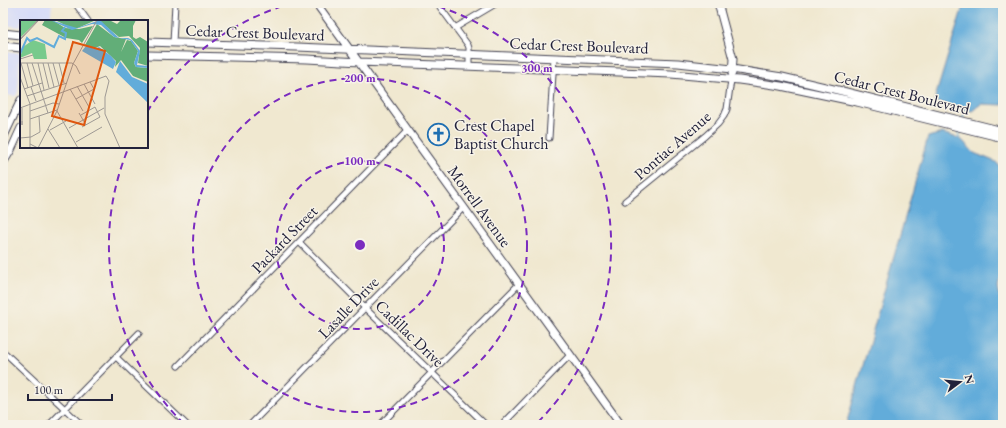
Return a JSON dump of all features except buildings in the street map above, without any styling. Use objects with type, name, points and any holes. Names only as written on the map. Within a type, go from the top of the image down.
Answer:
[{"type":"main road","name":"Morrell Avenue","points":[[316,3],[621,425]]},
{"type":"main road","points":[[718,3],[733,59],[731,80]]},
{"type":"main road","points":[[20,35],[5,34],[4,46],[20,48]]},
{"type":"main road","name":"Cedar Crest Boulevard","points":[[148,42],[678,63],[732,69],[782,77],[1003,138]]},
{"type":"main road","points":[[172,56],[173,43]]},
{"type":"main road","name":"Cedar Crest Boulevard","points":[[148,55],[299,59],[672,74],[781,86],[858,99],[1003,131]]},
{"type":"main road","points":[[3,138],[20,102]]},
{"type":"main road","points":[[3,163],[7,149],[20,130]]},
{"type":"street","points":[[75,3],[87,20]]},
{"type":"street","points":[[173,43],[175,3]]},
{"type":"street","points":[[437,3],[468,45],[469,66]]},
{"type":"street","points":[[455,28],[497,3]]},
{"type":"street","points":[[550,138],[554,58]]},
{"type":"street","name":"Pontiac Avenue","points":[[625,201],[718,124],[727,109],[731,80]]},
{"type":"street","name":"Packard Street","points":[[178,366],[408,130]]},
{"type":"street","name":"Lasalle Drive","points":[[250,425],[464,207]]},
{"type":"street","name":"Cadillac Drive","points":[[299,242],[486,425]]},
{"type":"street","points":[[380,425],[519,284]]},
{"type":"street","points":[[49,425],[140,333]]},
{"type":"street","points":[[3,350],[82,425]]},
{"type":"street","points":[[502,425],[570,354]]},
{"type":"street","points":[[116,357],[187,425]]},
{"type":"shaded area","points":[[3,3],[54,3],[52,5],[50,20],[20,20],[20,27],[3,25]]},
{"type":"shaded area","points":[[3,51],[20,53],[18,92],[16,96],[3,95]]},
{"type":"water","points":[[964,3],[1003,3],[1003,105],[981,104],[972,111],[934,101]]},
{"type":"water","points":[[942,133],[963,141],[974,153],[996,162],[1003,170],[1003,265],[998,287],[1001,304],[1003,306],[1003,425],[846,425],[928,137]]},
{"type":"waterway","points":[[963,118],[966,108]]},
{"type":"waterway","points":[[958,140],[960,130]]},
{"type":"place","name":"Crest Chapel Baptist Church","points":[[438,134]]}]
